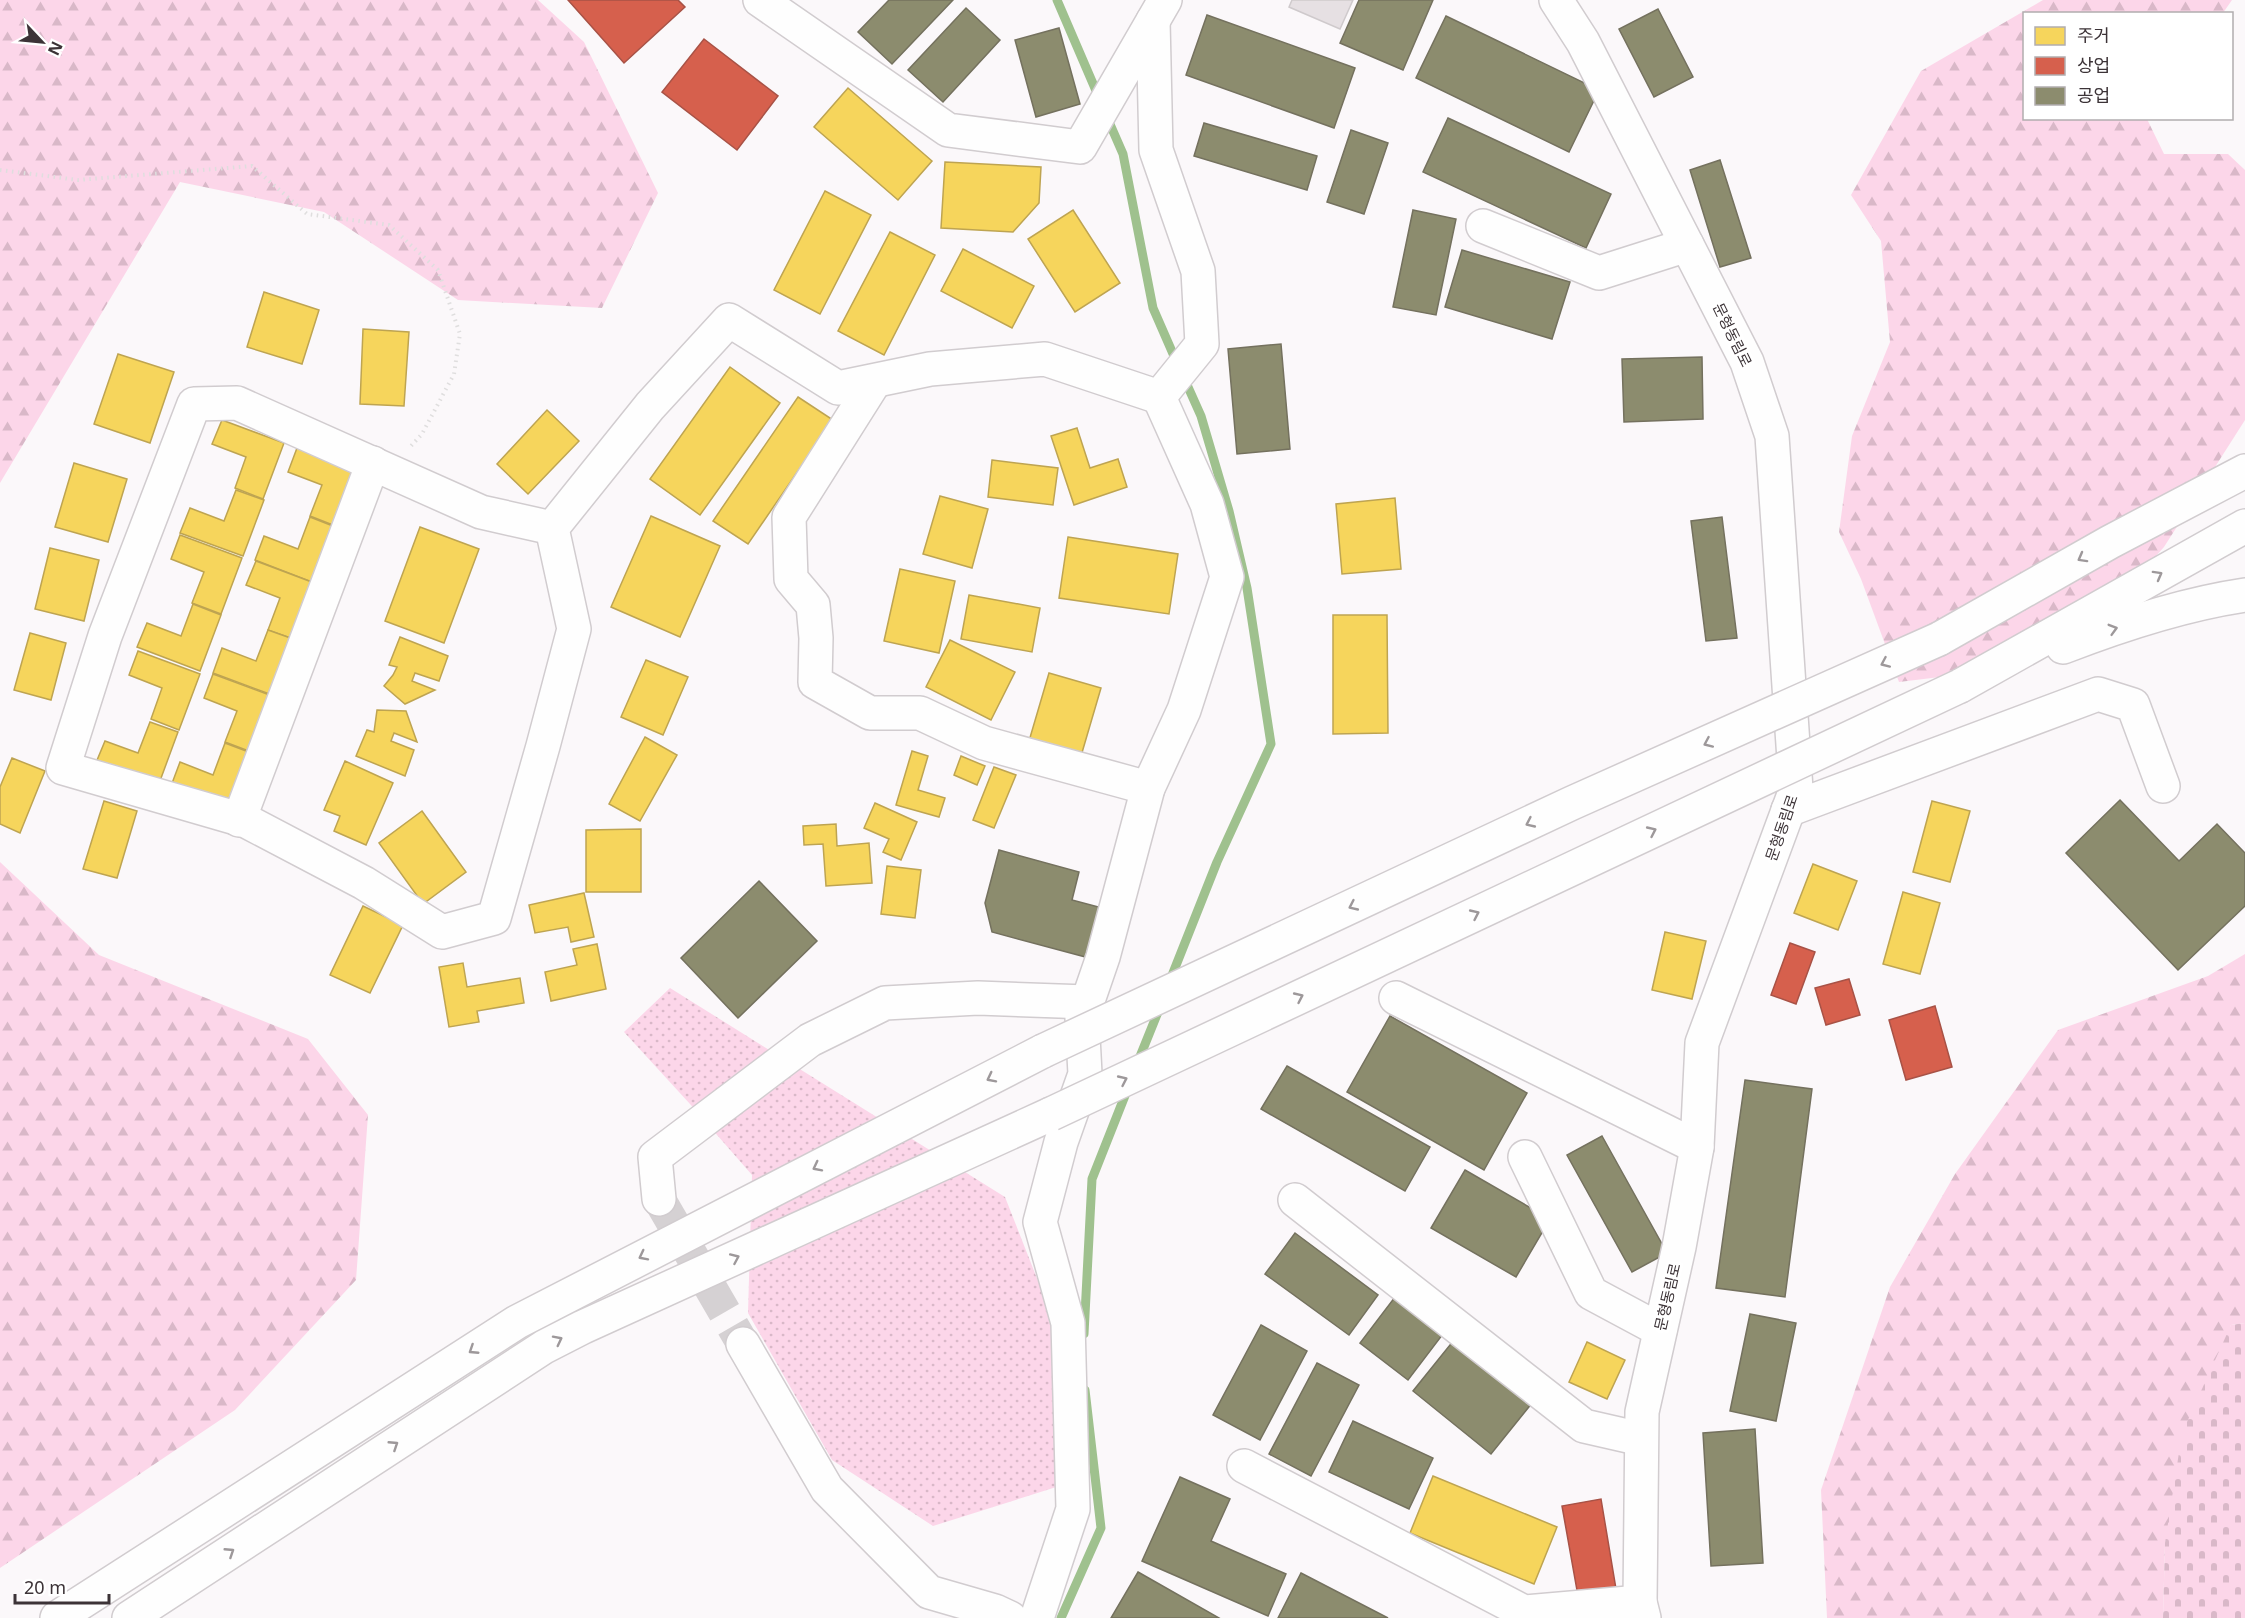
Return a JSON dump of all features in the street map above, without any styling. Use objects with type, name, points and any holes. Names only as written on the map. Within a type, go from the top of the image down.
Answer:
[{"type":"main road","points":[[760,0],[948,130],[1080,147],[1160,10]]},
{"type":"main road","name":"문형동림로","points":[[1556,0],[1583,42],[1747,362],[1772,436],[1796,789],[1702,1043],[1697,1147],[1679,1247],[1642,1412],[1642,1610]]},
{"type":"main road","points":[[1160,10],[1156,150],[1198,271],[1202,344],[1163,393]]},
{"type":"main road","points":[[1483,226],[1599,273],[1687,245]]},
{"type":"main road","points":[[552,528],[650,406],[729,320],[838,388],[930,369],[1045,359],[1163,393]]},
{"type":"main road","points":[[875,381],[789,517],[791,579],[813,605],[816,638],[815,682],[870,713],[920,713],[984,743],[1148,788]]},
{"type":"main road","points":[[1037,1618],[1073,1509],[1068,1323],[1040,1222],[1061,1143],[1085,1074],[1082,1018],[1103,957],[1148,788],[1184,710],[1227,577],[1207,504],[1163,393]]},
{"type":"main road","points":[[237,403],[481,512],[552,528],[574,629],[494,918],[442,932],[364,883],[239,820],[63,768],[105,636],[194,404],[237,403]]},
{"type":"main road","points":[[2110,542],[2245,454]]},
{"type":"main road","points":[[239,820],[384,468]]},
{"type":"main road","points":[[57,1618],[517,1322],[1043,1051],[1572,803],[1939,639],[2110,542],[2245,471]]},
{"type":"main road","points":[[129,1618],[544,1347],[583,1327],[1051,1114],[1960,686],[2245,526]]},
{"type":"main road","points":[[1960,686],[2101,632],[2221,599],[2245,595]]},
{"type":"main road","points":[[1788,810],[2098,694],[2133,705],[2163,786]]},
{"type":"main road","points":[[659,1199],[655,1157],[810,1040],[885,1003],[978,998],[1088,1002]]},
{"type":"main road","points":[[1396,998],[1697,1147]]},
{"type":"main road","points":[[1525,1157],[1591,1293],[1660,1330]]},
{"type":"main road","points":[[1295,1200],[1584,1426],[1641,1440]]},
{"type":"main road","points":[[743,1344],[827,1490],[929,1592],[995,1611],[1010,1618]]},
{"type":"main road","points":[[1244,1466],[1524,1612],[1642,1610]]},
{"type":"path","points":[[0,170],[78,180],[252,166],[307,214],[389,225],[438,270],[460,334],[454,374],[422,434],[384,468]]},
{"type":"green space","points":[[0,0],[538,0],[584,42],[658,193],[602,308],[458,300],[324,212],[180,182],[0,483]]},
{"type":"green space","points":[[2043,0],[2232,0],[2224,12],[2023,12],[2023,120],[2147,120],[2164,154],[2228,154],[2245,170],[2245,420],[2164,547],[2111,606],[1973,673],[1899,682],[1861,579],[1839,532],[1852,436],[1890,342],[1881,241],[1851,195],[1921,71]]},
{"type":"green space","points":[[0,862],[99,955],[308,1039],[368,1115],[356,1280],[235,1410],[0,1568]]},
{"type":"green space","points":[[2245,954],[2245,1323],[2231,1325],[2165,1543],[2163,1618],[1827,1618],[1821,1490],[1890,1287],[1955,1174],[2058,1030],[2208,976]]},
{"type":"green space","points":[[670,988],[1005,1197],[1049,1309],[1069,1483],[933,1526],[832,1460],[748,1313],[752,1175],[624,1032]]},
{"type":"green space","points":[[2245,1323],[2245,1618],[2163,1618],[2165,1543],[2182,1433],[2231,1325]]},
{"type":"building: 주거","points":[[848,88],[932,161],[898,200],[814,127]]},
{"type":"building: 주거","points":[[945,162],[1041,167],[1039,203],[1013,232],[941,228]]},
{"type":"building: 주거","points":[[825,191],[871,215],[820,314],[774,290]]},
{"type":"building: 주거","points":[[1073,210],[1120,283],[1075,312],[1028,239]]},
{"type":"building: 주거","points":[[890,232],[935,255],[884,355],[838,331]]},
{"type":"building: 주거","points":[[963,249],[1034,286],[1012,328],[941,291]]},
{"type":"building: 주거","points":[[264,292],[319,310],[302,364],[247,347]]},
{"type":"building: 주거","points":[[363,329],[409,332],[404,406],[360,404]]},
{"type":"building: 주거","points":[[118,354],[174,372],[150,443],[94,424]]},
{"type":"building: 주거","points":[[730,367],[780,403],[700,515],[650,479]]},
{"type":"building: 주거","points":[[798,397],[833,420],[748,544],[713,521]]},
{"type":"building: 주거","points":[[547,410],[579,441],[528,494],[497,464]]},
{"type":"building: 주거","points":[[222,420],[284,443],[263,499],[235,488],[246,457],[212,444]]},
{"type":"building: 주거","points":[[1077,428],[1090,468],[1118,459],[1127,487],[1074,505],[1051,436]]},
{"type":"building: 주거","points":[[297,448],[360,471],[338,527],[310,516],[322,485],[288,472]]},
{"type":"building: 주거","points":[[992,460],[1058,468],[1053,505],[988,497]]},
{"type":"building: 주거","points":[[74,463],[127,479],[108,542],[55,527]]},
{"type":"building: 주거","points":[[236,490],[264,500],[243,556],[180,533],[190,508],[224,521]]},
{"type":"building: 주거","points":[[940,496],[988,509],[972,568],[923,554]]},
{"type":"building: 주거","points":[[1395,498],[1401,569],[1342,574],[1336,504]]},
{"type":"building: 주거","points":[[651,516],[720,546],[680,637],[611,607]]},
{"type":"building: 주거","points":[[310,517],[338,528],[317,584],[255,560],[264,536],[298,549]]},
{"type":"building: 주거","points":[[420,527],[479,549],[444,643],[385,621]]},
{"type":"building: 주거","points":[[180,535],[242,558],[221,614],[192,603],[204,572],[171,559]]},
{"type":"building: 주거","points":[[1068,537],[1178,554],[1169,614],[1059,598]]},
{"type":"building: 주거","points":[[50,548],[99,560],[84,621],[35,609]]},
{"type":"building: 주거","points":[[256,561],[317,584],[296,640],[268,630],[280,598],[246,585]]},
{"type":"building: 주거","points":[[900,569],[955,581],[939,653],[884,641]]},
{"type":"building: 주거","points":[[969,595],[1040,608],[1032,652],[961,639]]},
{"type":"building: 주거","points":[[193,604],[221,615],[200,671],[137,647],[147,623],[181,636]]},
{"type":"building: 주거","points":[[1333,615],[1387,615],[1388,733],[1333,734]]},
{"type":"building: 주거","points":[[268,630],[296,640],[275,696],[213,673],[222,648],[256,661]]},
{"type":"building: 주거","points":[[30,633],[66,643],[51,700],[14,690]]},
{"type":"building: 주거","points":[[400,637],[448,656],[439,681],[415,673],[412,681],[435,690],[405,704],[384,686],[397,667],[389,665]]},
{"type":"building: 주거","points":[[950,640],[1015,672],[991,720],[926,687]]},
{"type":"building: 주거","points":[[138,651],[200,674],[179,730],[151,719],[162,688],[129,675]]},
{"type":"building: 주거","points":[[646,660],[688,677],[663,735],[621,717]]},
{"type":"building: 주거","points":[[1049,673],[1101,688],[1081,756],[1029,741]]},
{"type":"building: 주거","points":[[213,674],[275,697],[254,753],[225,742],[237,711],[204,698]]},
{"type":"building: 주거","points":[[377,710],[406,711],[417,742],[394,733],[391,741],[414,750],[405,776],[356,756],[367,730],[374,732]]},
{"type":"building: 주거","points":[[150,722],[178,732],[157,789],[95,765],[105,741],[138,753]]},
{"type":"building: 주거","points":[[645,737],[677,755],[640,821],[609,804]]},
{"type":"building: 주거","points":[[225,743],[254,754],[233,810],[171,786],[180,762],[213,775]]},
{"type":"building: 주거","points":[[912,751],[928,756],[918,790],[945,798],[939,817],[896,805]]},
{"type":"building: 주거","points":[[961,756],[985,766],[977,785],[954,775]]},
{"type":"building: 주거","points":[[12,758],[45,771],[20,833],[0,824],[0,787]]},
{"type":"building: 주거","points":[[345,761],[393,783],[366,845],[334,831],[340,816],[324,810]]},
{"type":"building: 주거","points":[[994,767],[1016,775],[994,828],[973,820]]},
{"type":"building: 주거","points":[[104,801],[137,811],[117,878],[83,869]]},
{"type":"building: 주거","points":[[1932,801],[1970,811],[1950,882],[1913,872]]},
{"type":"building: 주거","points":[[875,803],[917,822],[901,860],[883,852],[889,839],[864,828]]},
{"type":"building: 주거","points":[[422,811],[466,872],[423,904],[379,843]]},
{"type":"building: 주거","points":[[836,824],[837,846],[869,843],[872,883],[826,886],[823,844],[804,845],[803,826]]},
{"type":"building: 주거","points":[[641,829],[641,892],[586,892],[586,830]]},
{"type":"building: 주거","points":[[1813,864],[1857,881],[1838,930],[1794,913]]},
{"type":"building: 주거","points":[[887,866],[921,870],[915,918],[881,914]]},
{"type":"building: 주거","points":[[1903,892],[1940,903],[1920,974],[1883,964]]},
{"type":"building: 주거","points":[[584,893],[594,937],[571,942],[568,927],[535,933],[529,905]]},
{"type":"building: 주거","points":[[363,906],[403,925],[370,993],[330,975]]},
{"type":"building: 주거","points":[[1665,932],[1706,941],[1692,999],[1652,990]]},
{"type":"building: 주거","points":[[597,944],[606,989],[551,1001],[545,972],[577,965],[573,949]]},
{"type":"building: 주거","points":[[463,963],[467,987],[520,978],[524,1003],[477,1011],[479,1022],[449,1027],[439,967]]},
{"type":"building: 주거","points":[[1587,1342],[1625,1360],[1607,1399],[1569,1382]]},
{"type":"building: 주거","points":[[1433,1476],[1557,1527],[1534,1584],[1410,1533]]},
{"type":"building: 상업","points":[[568,0],[678,0],[685,7],[624,63]]},
{"type":"building: 상업","points":[[704,39],[778,96],[737,150],[662,92]]},
{"type":"building: 상업","points":[[1790,943],[1815,952],[1796,1004],[1771,995]]},
{"type":"building: 상업","points":[[1849,979],[1860,1015],[1826,1025],[1815,988]]},
{"type":"building: 상업","points":[[1935,1006],[1952,1067],[1906,1080],[1889,1020]]},
{"type":"building: 상업","points":[[1601,1499],[1616,1589],[1578,1596],[1562,1506]]},
{"type":"building: 공업","points":[[889,0],[953,0],[892,64],[858,32]]},
{"type":"building: 공업","points":[[1359,0],[1433,0],[1403,70],[1340,43]]},
{"type":"building: 공업","points":[[966,8],[1000,40],[943,102],[908,70]]},
{"type":"building: 공업","points":[[1658,9],[1693,77],[1654,97],[1619,29]]},
{"type":"building: 공업","points":[[1207,15],[1355,68],[1334,128],[1186,75]]},
{"type":"building: 공업","points":[[1446,16],[1599,90],[1569,152],[1416,78]]},
{"type":"building: 공업","points":[[1059,28],[1080,104],[1036,117],[1015,40]]},
{"type":"building: 공업","points":[[1448,118],[1611,194],[1586,248],[1423,172]]},
{"type":"building: 공업","points":[[1204,123],[1317,156],[1307,190],[1194,156]]},
{"type":"building: 공업","points":[[1351,130],[1388,143],[1364,214],[1327,202]]},
{"type":"building: 공업","points":[[1720,160],[1751,258],[1720,267],[1690,170]]},
{"type":"building: 공업","points":[[1413,210],[1456,219],[1436,315],[1393,307]]},
{"type":"building: 공업","points":[[1462,250],[1570,282],[1552,339],[1445,307]]},
{"type":"building: 공업","points":[[1281,344],[1290,449],[1237,454],[1228,349]]},
{"type":"building: 공업","points":[[1702,357],[1703,419],[1624,422],[1622,359]]},
{"type":"building: 공업","points":[[1722,517],[1737,638],[1706,641],[1691,521]]},
{"type":"building: 공업","points":[[2120,800],[2179,861],[2217,824],[2245,853],[2245,906],[2178,970],[2066,853]]},
{"type":"building: 공업","points":[[999,850],[1079,872],[1072,900],[1106,909],[1093,959],[992,932],[985,903]]},
{"type":"building: 공업","points":[[759,881],[817,941],[738,1018],[681,958]]},
{"type":"building: 공업","points":[[1390,1016],[1527,1093],[1484,1170],[1347,1092]]},
{"type":"building: 공업","points":[[1287,1066],[1430,1147],[1405,1191],[1261,1109]]},
{"type":"building: 공업","points":[[1745,1080],[1812,1089],[1785,1297],[1716,1288]]},
{"type":"building: 공업","points":[[1602,1136],[1667,1253],[1632,1272],[1567,1155]]},
{"type":"building: 공업","points":[[1465,1170],[1550,1219],[1516,1277],[1431,1228]]},
{"type":"building: 공업","points":[[1295,1233],[1378,1295],[1349,1335],[1265,1274]]},
{"type":"building: 공업","points":[[1395,1297],[1443,1334],[1408,1380],[1360,1343]]},
{"type":"building: 공업","points":[[1750,1314],[1796,1323],[1776,1421],[1730,1411]]},
{"type":"building: 공업","points":[[1261,1325],[1307,1351],[1260,1440],[1213,1415]]},
{"type":"building: 공업","points":[[1454,1340],[1532,1403],[1491,1454],[1413,1391]]},
{"type":"building: 공업","points":[[1317,1363],[1359,1385],[1311,1476],[1269,1454]]},
{"type":"building: 공업","points":[[1353,1421],[1433,1458],[1409,1509],[1329,1472]]},
{"type":"building: 공업","points":[[1755,1429],[1763,1563],[1711,1566],[1703,1433]]},
{"type":"building: 공업","points":[[1180,1477],[1230,1499],[1211,1541],[1286,1574],[1268,1616],[1142,1561]]},
{"type":"building: 공업","points":[[1138,1572],[1219,1618],[1111,1618]]},
{"type":"building: 공업","points":[[1301,1573],[1388,1618],[1278,1618]]},
{"type":"building: 기타","points":[[1292,0],[1353,0],[1340,29],[1289,7]]},
{"type":"waterway","points":[[1057,0],[1100,100]]},
{"type":"waterway","points":[[1106,115],[1123,154],[1153,308],[1177,363]]},
{"type":"waterway","points":[[1169,983],[1217,862],[1271,744],[1247,588],[1229,511],[1201,416],[1184,378]]},
{"type":"waterway","points":[[1137,1064],[1160,1007]]},
{"type":"waterway","points":[[1084,1334],[1092,1179],[1128,1088]]},
{"type":"waterway","points":[[1061,1618],[1101,1528],[1085,1390]]},
{"type":"tunnel","points":[[659,1199],[743,1344]]}]
